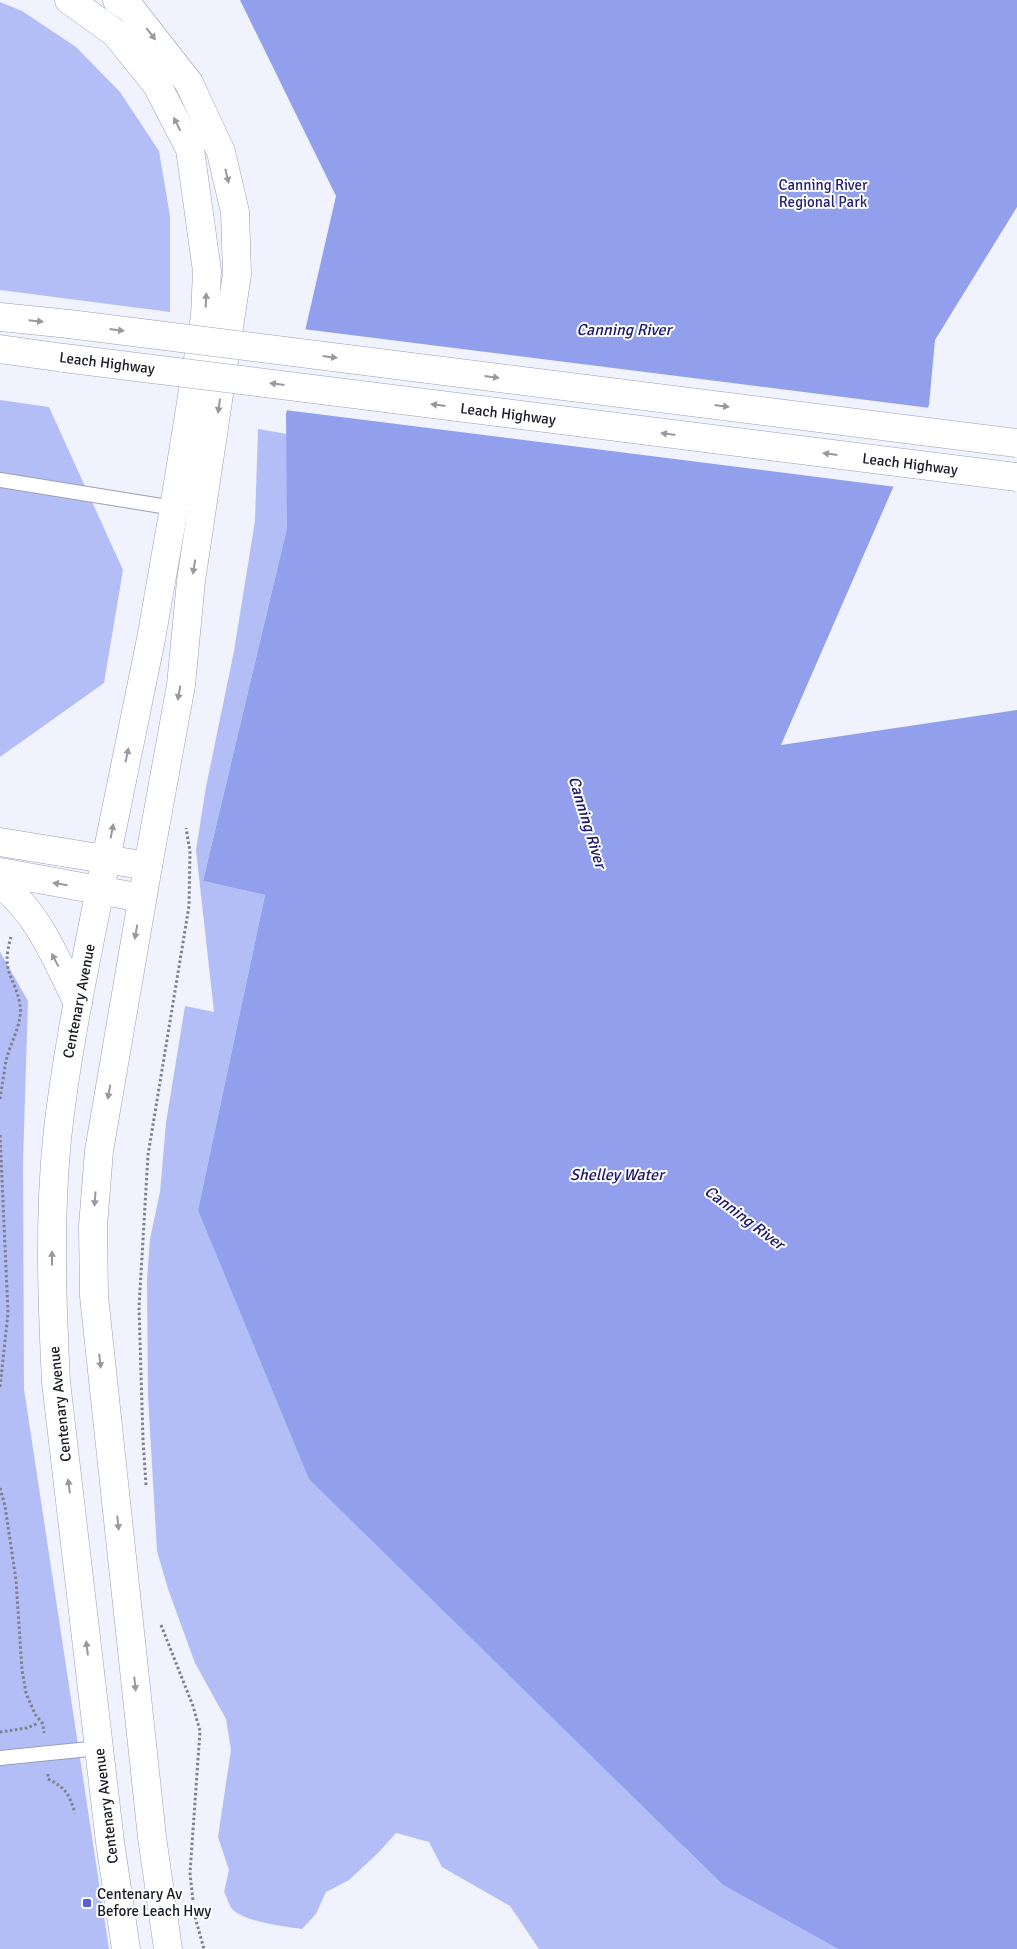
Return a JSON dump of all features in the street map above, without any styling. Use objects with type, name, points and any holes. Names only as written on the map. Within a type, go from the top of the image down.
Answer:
[{"type":"main road","name":"Centenary Avenue","points":[[69,0],[115,33],[157,85],[190,149],[207,271],[205,316],[174,508],[65,1078],[57,1139],[52,1213],[52,1307],[56,1382],[110,1842],[126,1949]]},
{"type":"main road","points":[[117,0],[132,10],[189,83],[221,152],[235,212],[237,274],[191,581],[181,685],[99,1151],[93,1226],[94,1296],[152,1837],[168,1949]]},
{"type":"main road","points":[[0,317],[69,324],[1017,443]]},
{"type":"main road","name":"Leach Highway","points":[[0,349],[1017,478]]},
{"type":"main road","points":[[0,842],[148,866]]},
{"type":"main road","points":[[0,872],[142,898]]},
{"type":"main road","points":[[0,884],[14,894],[39,928],[78,1003]]},
{"type":"lane","points":[[0,480],[174,508]]},
{"type":"lane","points":[[0,1758],[99,1748]]},
{"type":"path","points":[[146,1486],[138,1308],[148,1155],[189,906],[190,851],[186,827]]},
{"type":"path","points":[[0,1099],[7,1060],[19,1020],[20,1006],[2,962],[6,946],[12,935],[16,932]]},
{"type":"path","points":[[0,1135],[8,1313],[0,1387]]},
{"type":"path","points":[[0,1488],[5,1506],[16,1580],[22,1670],[26,1693],[35,1714],[43,1724],[48,1779],[62,1786],[69,1797],[75,1812],[76,1821]]},
{"type":"path","points":[[159,1618],[163,1634],[193,1706],[200,1731],[190,1873],[194,1907]]},
{"type":"path","points":[[0,1732],[27,1728],[38,1723]]},
{"type":"path","points":[[195,1916],[204,1949]]},
{"type":"shaded area","points":[[0,2],[22,11],[76,47],[120,92],[159,151],[170,216],[170,312],[0,290]]},
{"type":"shaded area","points":[[0,400],[49,407],[123,570],[104,683],[0,757]]},
{"type":"shaded area","points":[[258,429],[287,434],[287,528],[203,881],[265,895],[198,1210],[685,1848],[723,1885],[838,1949],[539,1949],[510,1906],[442,1867],[429,1842],[396,1833],[349,1880],[326,1892],[316,1914],[302,1929],[247,1918],[233,1910],[224,1892],[229,1870],[218,1837],[231,1750],[226,1719],[195,1663],[168,1589],[157,1551],[148,1396],[147,1280],[150,1239],[160,1192],[166,1123],[185,1006],[214,1012],[196,850],[206,787],[234,651],[255,521]]},
{"type":"shaded area","points":[[0,952],[28,1001],[23,1162],[24,1389],[109,1949],[0,1949]]},
{"type":"water","name":"Shelley Water","points":[[240,0],[1017,0],[1017,207],[935,340],[929,405],[781,745],[1017,710],[1017,1949],[838,1949],[723,1885],[309,1479],[198,1210],[265,895],[203,881],[287,528],[286,414],[336,196]]},
{"type":"pier","points":[[303,329],[930,408],[896,487],[285,410]]},
{"type":"place","name":"Centenary Av Before Leach Hwy","points":[[87,1903]]},
{"type":"park label","name":"Canning River Regional Park","points":[[823,194]]},
{"type":"water label","name":"Canning River","points":[[624,329]]},
{"type":"water label","name":"Canning River","points":[[588,822]]},
{"type":"water label","name":"Canning River","points":[[745,1217]]}]
